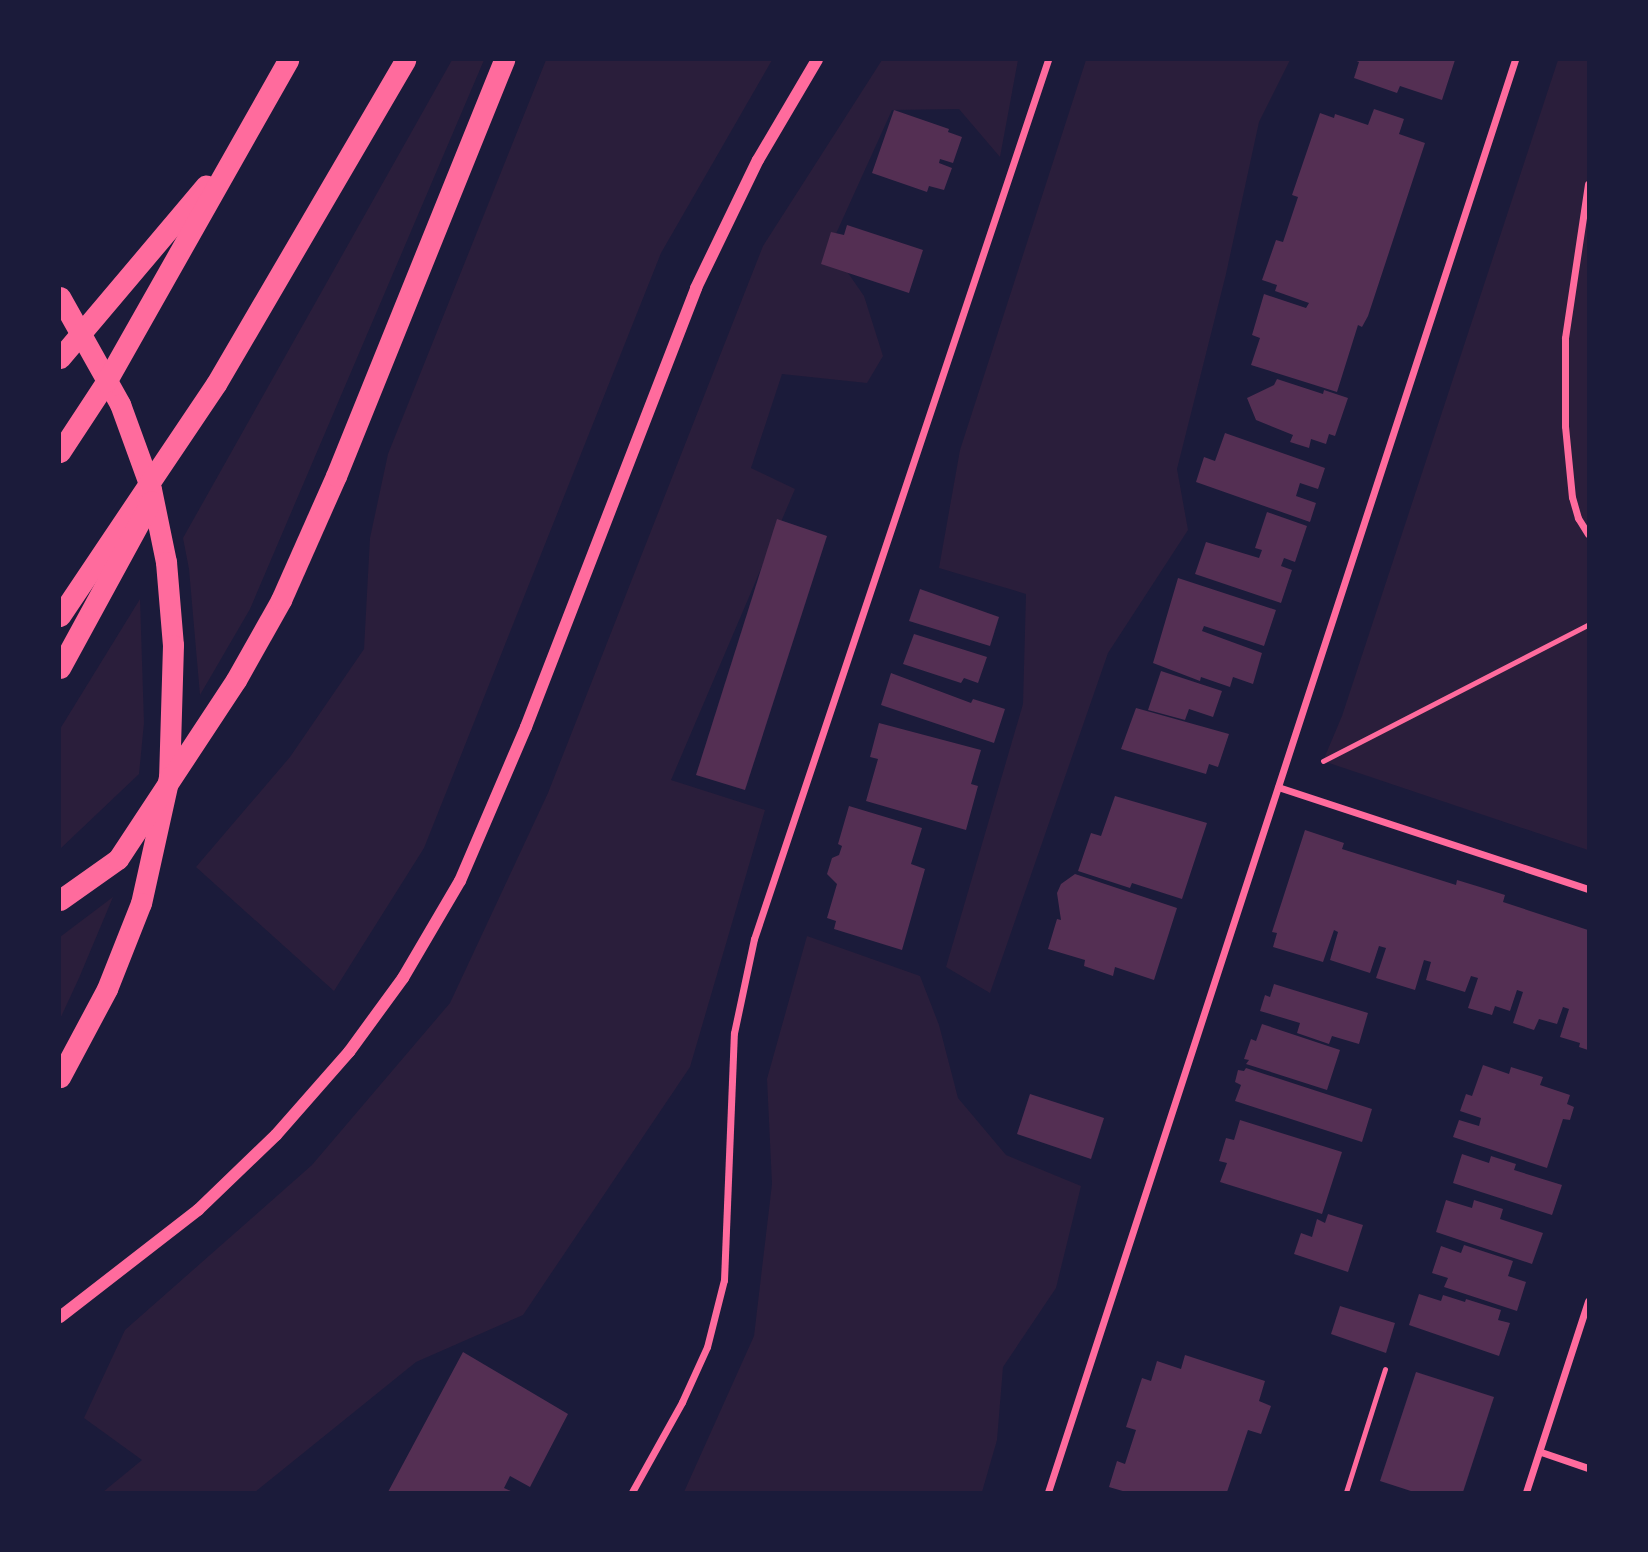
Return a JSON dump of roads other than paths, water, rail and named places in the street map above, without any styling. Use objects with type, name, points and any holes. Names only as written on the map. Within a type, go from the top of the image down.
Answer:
[{"type":"highway","points":[[60,452],[106,382],[288,60]]},
{"type":"highway","points":[[60,668],[216,384],[405,60]]},
{"type":"highway","points":[[60,900],[118,859],[236,680],[281,600],[336,476],[504,60]]},
{"type":"highway","points":[[60,358],[239,146]]},
{"type":"highway","points":[[60,297],[120,404],[151,489],[166,562],[173,645],[169,777],[141,903],[107,989],[64,1070]]},
{"type":"highway","points":[[60,616],[216,384]]},
{"type":"street","points":[[60,1318],[198,1210],[276,1135],[349,1052],[409,967],[460,881],[526,727],[696,288],[758,159],[817,60]]},
{"type":"street","points":[[632,1493],[682,1402],[706,1346],[724,1280],[734,1034],[754,939],[1048,60]]},
{"type":"street","points":[[1048,1493],[1515,60]]},
{"type":"street","points":[[1588,184],[1565,338],[1565,426],[1572,497],[1578,518],[1588,534]]},
{"type":"street","points":[[1278,787],[1588,889]]},
{"type":"street","points":[[1526,1493],[1588,1301]]},
{"type":"street","points":[[1541,1452],[1588,1468]]},
{"type":"lane","points":[[1346,1493],[1385,1369]]}]
